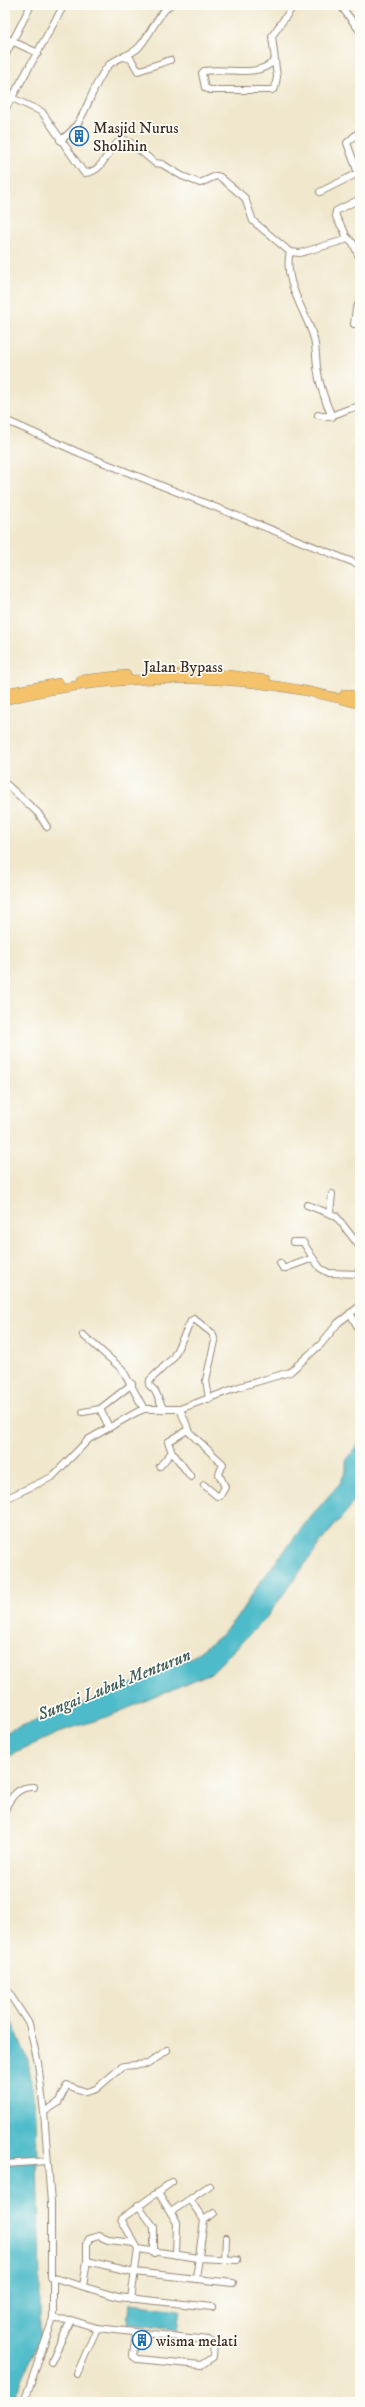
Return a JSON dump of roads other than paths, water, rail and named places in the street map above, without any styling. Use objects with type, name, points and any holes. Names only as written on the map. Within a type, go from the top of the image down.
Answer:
[{"type":"highway","name":"Jalan Bypass","points":[[5,693],[104,676],[176,673],[250,677],[360,697]]},
{"type":"highway","name":"Jalan Bypass","points":[[5,700],[86,685],[180,680],[270,686],[310,691],[360,704]]},
{"type":"street","points":[[5,56],[9,43],[31,5]]},
{"type":"street","points":[[5,110],[64,5]]},
{"type":"street","points":[[60,140],[69,135],[76,126],[108,66],[138,48],[156,20],[170,5]]},
{"type":"street","points":[[275,60],[270,65],[259,71],[204,71],[202,73],[202,83],[206,89],[272,90],[275,88],[277,77],[275,60],[272,36],[294,5]]},
{"type":"street","points":[[340,5],[360,31]]},
{"type":"street","points":[[5,38],[9,43],[37,54]]},
{"type":"street","points":[[124,57],[129,57],[138,72],[170,60]]},
{"type":"street","points":[[12,98],[40,110],[84,173],[97,169],[104,163],[113,146],[123,139],[132,143],[154,163],[162,164],[182,176],[200,183],[216,176],[220,176],[245,198],[253,221],[290,252],[300,253],[312,250],[344,240],[346,236]]},
{"type":"street","points":[[320,192],[358,173],[347,143],[360,131]]},
{"type":"street","points":[[360,199],[336,211],[336,218],[346,236],[350,239],[358,251],[360,259]]},
{"type":"street","points":[[290,252],[289,262],[293,286],[314,339],[317,368],[326,402],[332,417]]},
{"type":"street","points":[[354,324],[356,309],[360,301]]},
{"type":"street","points":[[318,415],[332,417],[352,407],[360,407]]},
{"type":"street","points":[[5,420],[82,454],[360,565]]},
{"type":"street","points":[[5,783],[38,813],[47,827]]},
{"type":"street","points":[[330,1213],[332,1194]]},
{"type":"street","points":[[307,1205],[330,1213],[343,1223],[360,1247]]},
{"type":"street","points":[[293,1242],[303,1242],[320,1268],[329,1273],[360,1274]]},
{"type":"street","points":[[280,1263],[283,1268],[286,1268],[313,1258]]},
{"type":"street","points":[[5,1498],[52,1477],[61,1470],[80,1446],[109,1427],[144,1409],[180,1409],[239,1387],[290,1372],[350,1313],[360,1306]]},
{"type":"street","points":[[350,1313],[360,1331]]},
{"type":"street","points":[[163,1408],[155,1391],[149,1384],[150,1380],[173,1358],[191,1321],[194,1319],[212,1333],[215,1341],[206,1380],[209,1399]]},
{"type":"street","points":[[83,1335],[114,1360],[132,1384],[144,1409]]},
{"type":"street","points":[[83,1412],[100,1409],[132,1384]]},
{"type":"street","points":[[100,1409],[109,1427]]},
{"type":"street","points":[[180,1409],[192,1435],[223,1464],[219,1474],[224,1487],[220,1496],[217,1496],[204,1485]]},
{"type":"street","points":[[189,1429],[169,1441],[168,1445],[191,1477]]},
{"type":"street","points":[[160,1466],[172,1452]]},
{"type":"street","points":[[5,1810],[13,1794],[21,1789],[34,1787]]},
{"type":"street","points":[[5,1987],[29,2024],[38,2063],[44,2112],[46,2162],[51,2203],[50,2273],[53,2279],[53,2319],[24,2402]]},
{"type":"street","points":[[44,2112],[58,2103],[67,2085],[86,2092],[96,2089],[123,2066],[148,2064],[167,2050]]},
{"type":"street","points":[[5,2164],[46,2162]]},
{"type":"street","points":[[172,2182],[122,2216],[120,2220],[138,2249],[154,2253],[199,2258],[237,2260]]},
{"type":"street","points":[[171,2212],[209,2186]]},
{"type":"street","points":[[158,2192],[178,2223],[176,2255]]},
{"type":"street","points":[[190,2200],[204,2220],[196,2279]]},
{"type":"street","points":[[138,2205],[154,2227],[154,2253]]},
{"type":"street","points":[[204,2220],[214,2213]]},
{"type":"street","points":[[83,2286],[87,2261],[87,2243],[94,2236],[132,2245],[134,2244]]},
{"type":"street","points":[[225,2260],[226,2238]]},
{"type":"street","points":[[131,2299],[138,2249]]},
{"type":"street","points":[[87,2261],[134,2272],[233,2283]]},
{"type":"street","points":[[53,2279],[131,2299],[212,2307]]},
{"type":"street","points":[[53,2319],[71,2320],[98,2328],[136,2334],[208,2340],[214,2343],[213,2357],[201,2365],[137,2359],[133,2356],[136,2334]]},
{"type":"street","points":[[51,2362],[71,2320]]},
{"type":"street","points":[[78,2374],[98,2328]]},
{"type":"water","points":[[360,1442],[360,1490],[348,1510],[324,1538],[267,1617],[211,1673],[107,1717],[65,1730],[18,1751],[5,1760],[5,1733],[114,1691],[191,1658],[220,1636],[237,1617],[261,1581],[311,1516],[340,1483],[346,1471],[346,1461]]},
{"type":"water","points":[[5,2005],[28,2060],[36,2115],[40,2280],[40,2339],[12,2402],[5,2402]]},
{"type":"water","points":[[130,2304],[180,2310],[177,2330],[128,2324]]},
{"type":"place","name":"Masjid Nurus Sholihin","points":[[79,136]]},
{"type":"place","name":"wisma melati","points":[[142,2340]]},
{"type":"water label","name":"Sungai Lubuk Menturun","points":[[114,1684]]}]
